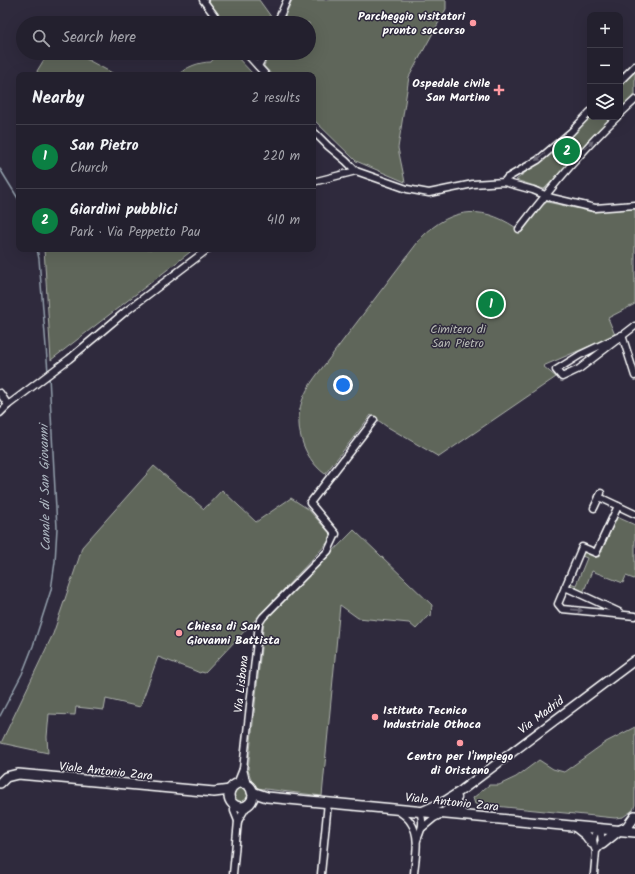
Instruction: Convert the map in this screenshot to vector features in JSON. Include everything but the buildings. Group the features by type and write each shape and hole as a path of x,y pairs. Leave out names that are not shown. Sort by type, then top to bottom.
{"main road":[{"name":"Viale Antonio Zara","path":"0,783 3,779 10,775 23,774 233,794"},
{"path":"241,783 250,796 241,807 233,794 241,783"},
{"name":"Viale Antonio Zara","path":"250,796 328,802 635,832"},
{"path":"455,800 456,808 463,815"},
{"path":"576,827 597,846 618,830 627,827 635,816"}],"street":[{"path":"203,0 215,16"},
{"path":"280,16 287,0"},
{"path":"252,60 263,72"},
{"path":"258,66 261,60"},
{"path":"623,78 635,66"},
{"path":"623,111 635,100"},
{"path":"504,182 507,178 538,160 587,115"},
{"path":"519,229 545,195 584,150 614,120"},
{"path":"316,134 356,171 407,189 429,193 473,184 504,182 545,195 595,208 635,205"},
{"path":"316,181 356,171"},
{"path":"0,413 8,404 204,252"},
{"path":"622,335 580,355 556,370 562,377 578,369 635,326"},
{"path":"622,335 635,376"},
{"path":"0,393 8,404"},
{"name":"Via Lisbona","path":"233,794 243,769 259,623 263,617 328,551 336,534 310,503 374,420"},
{"path":"594,508 600,495 635,514"},
{"path":"618,506 596,553 582,547 558,604 562,608 633,616 635,609"},
{"path":"565,587 624,615"},
{"name":"Via Madrid","path":"421,811 445,801 462,790 635,660"},
{"name":"Via Lisbona","path":"243,769 250,796"},
{"name":"Via Madrid","path":"442,814 447,810 462,790"},
{"path":"233,794 234,811 238,821"},
{"path":"233,874 238,821 250,796"},
{"path":"321,874 328,802"},
{"path":"396,809 411,822 417,841"},
{"path":"414,874 417,841 422,828 423,820 421,811"},
{"path":"422,828 434,818 442,814"},
{"path":"594,874 597,846 601,834 598,829 594,835 597,846"}],"green space":[{"path":"208,0 259,0 271,16 219,16"},
{"path":"292,0 446,0 446,9 409,77 398,148 405,182 356,161 316,122 316,72 269,72 264,66 266,60 316,60 316,16 285,16"},
{"path":"44,60 88,60 110,72 37,72"},
{"path":"213,60 240,60 251,72 182,72 193,66 211,62"},
{"path":"635,71 635,97 623,108 623,84"},
{"path":"587,120 611,120 544,189 516,180 573,134"},
{"name":"Cimitero di San Pietro","path":"547,202 593,212 635,207 635,304 608,318 615,335 543,366 556,377 439,457 386,426 371,415 325,474 310,458 301,439 299,417 304,396 317,375 421,238 445,219 458,214 470,212 483,213 496,217 509,223 522,232 542,206"},
{"path":"44,252 190,252 51,360"},
{"path":"154,466 204,509 222,490 256,522 291,498 308,509 333,537 205,673 200,673 158,657 140,707 106,699 104,710 76,707 75,715 49,714 47,737 48,753 1,743 53,634 82,547"},
{"path":"617,517 635,525 634,579 626,576 623,583 592,571 583,593 568,588 570,583 576,585 587,558 582,556 584,551 599,557"},
{"path":"354,530 432,605 431,617 429,615 416,629 409,623 358,618 340,605 322,796 257,788 252,782 248,770 264,621"},
{"path":"635,727 635,805 633,810 623,817 615,818 475,804 473,798 489,785 499,785 516,777 539,760 553,769 564,772 606,742"},
{"path":"238,787 244,787 249,792 247,801 244,803 238,803 233,798 233,792"}],"waterway":[{"name":"Canale di San Giovanni","path":"0,169 16,195"},
{"name":"Canale di San Giovanni","path":"38,252 48,372"},
{"name":"Canale di San Giovanni","path":"0,716 22,674 33,646 51,590 55,562 57,528 49,376"}],"place":[{"name":"Parcheggio visitatori pronto soccorso","path":"473,23"},
{"name":"Ospedale civile San Martino","path":"499,90"},
{"name":"Giardini pubblici","path":"567,151"},
{"name":"San Pietro","path":"491,304"},
{"name":"Chiesa di San Giovanni Battista","path":"179,633"},
{"name":"Istituto Tecnico Industriale Othoca","path":"375,717"},
{"name":"Centro per l'impiego di Oristano","path":"460,743"}]}
